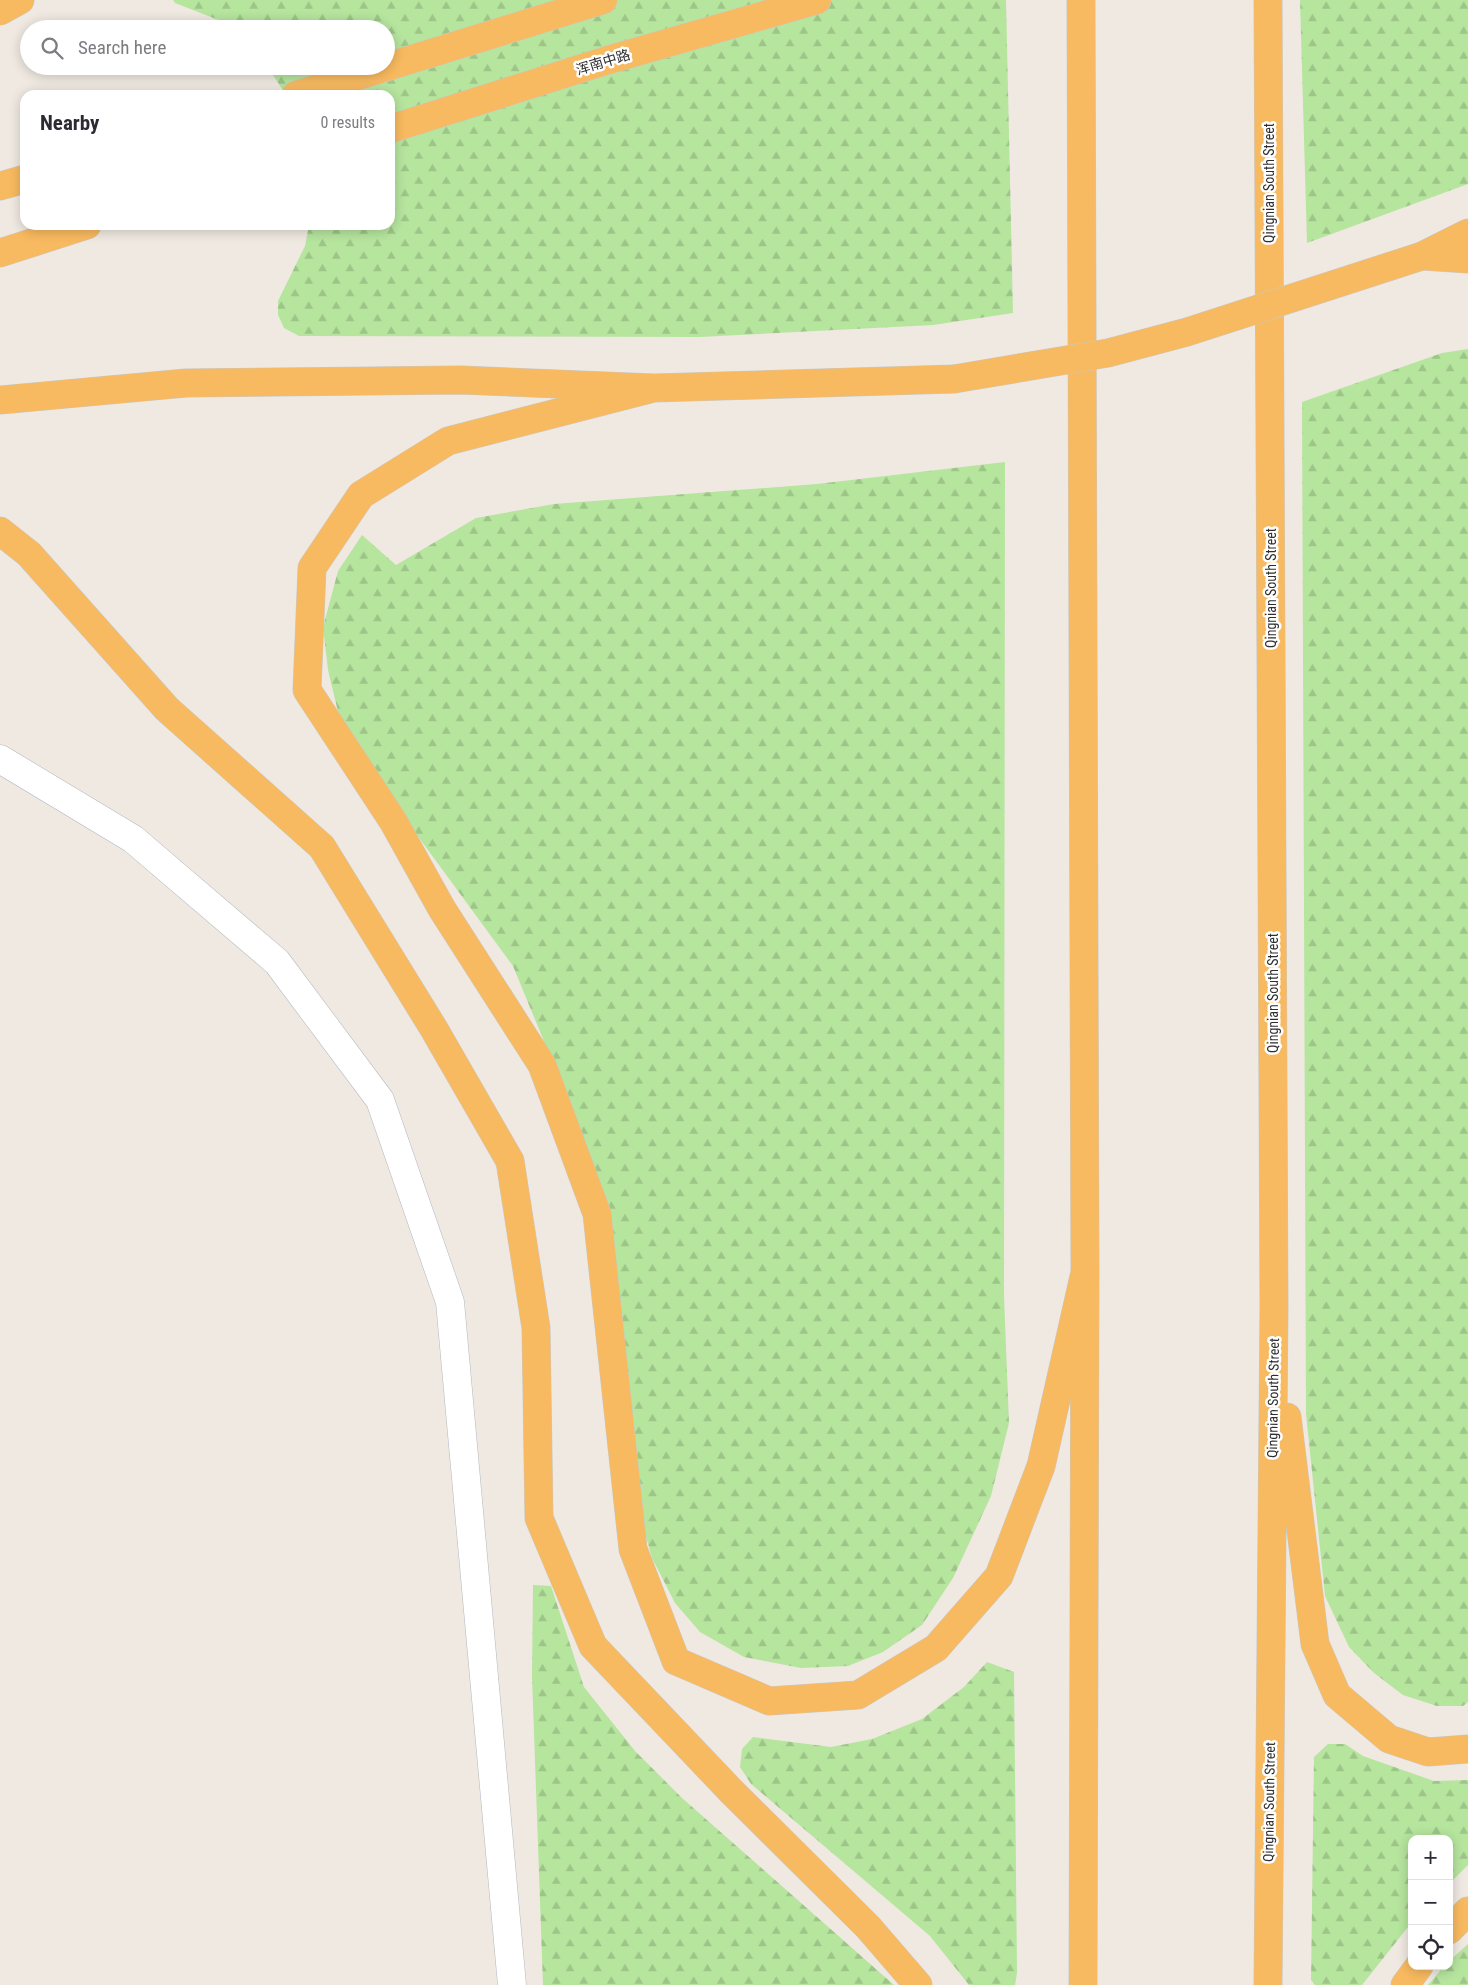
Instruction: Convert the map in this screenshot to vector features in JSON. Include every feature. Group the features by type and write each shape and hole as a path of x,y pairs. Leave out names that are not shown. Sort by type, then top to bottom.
{"highway":[{"path":"0,11 20,0"},
{"path":"395,64 603,0"},
{"name":"浑南中路","path":"395,127 608,60 817,0"},
{"path":"1082,0 1085,1272 1083,1985"},
{"name":"Qingnian South Street","path":"1268,0 1274,1307 1268,1985"},
{"path":"312,90 361,75"},
{"path":"0,186 20,180"},
{"path":"0,253 71,230"},
{"path":"0,400 186,383 461,380 654,388 954,379 1108,353 1187,332 1422,256 1468,233"},
{"path":"1422,256 1468,259"},
{"path":"654,388 448,441 361,495 312,568 307,690 393,821 442,909 542,1066 597,1214 633,1550 676,1661 769,1701 858,1695 936,1648 999,1576 1041,1466 1085,1272"},
{"path":"0,531 29,554 168,709 322,847 434,1029 510,1161 536,1328 539,1518 593,1646 732,1792 868,1927 918,1985"},
{"path":"1274,1307 1315,1644 1337,1695 1389,1739 1428,1752 1468,1748"},
{"path":"1453,1926 1468,1911"},
{"path":"1405,1985 1416,1970"}],"street":[{"path":"0,759 133,839 277,962 380,1100 450,1302 512,1985"}],"green space":[{"path":"173,0 1006,0 1013,313 933,325 700,337 299,336 284,328 278,315 278,301 305,246 308,230 395,230 395,90 283,90 273,75 395,75 395,20 219,20 175,3"},
{"path":"1300,0 1468,0 1468,184 1307,243"},
{"path":"1468,349 1468,1702 1463,1706 1437,1706 1403,1695 1374,1673 1349,1647 1325,1596 1306,1414 1302,402 1442,353"},
{"path":"1005,462 1004,1296 1009,1423 991,1496 953,1578 922,1625 883,1652 848,1666 801,1668 744,1657 700,1632 675,1603 652,1558 635,1498 613,1245 583,1136 513,966 373,775 339,716 328,670 323,627 338,571 362,535 396,565 476,518 554,504 817,484"},
{"path":"533,1585 551,1586 584,1687 635,1751 682,1798 894,1985 543,1985 532,1677"},
{"path":"987,1662 1014,1672 1017,1973 1015,1985 969,1985 930,1936 751,1784 740,1767 742,1749 753,1737 831,1747 872,1739 922,1719 964,1687"},
{"path":"1328,1744 1345,1744 1363,1756 1434,1781 1468,1780 1468,1865 1453,1880 1453,1835 1408,1835 1408,1927 1362,1985 1315,1985 1311,1980 1314,1757"},
{"path":"1468,1944 1468,1985 1428,1985 1441,1970 1453,1970 1453,1957"}]}
